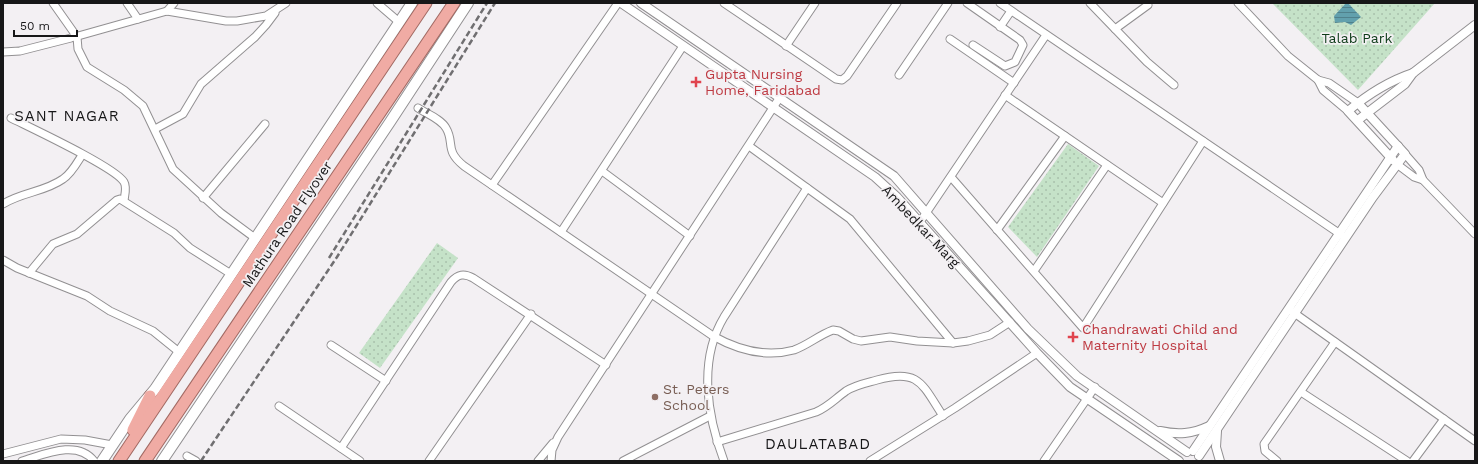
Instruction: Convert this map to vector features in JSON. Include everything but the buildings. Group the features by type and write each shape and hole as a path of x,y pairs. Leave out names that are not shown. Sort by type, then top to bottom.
{"highway":[{"name":"Mathura Road Flyover","path":"119,461 426,3"},
{"name":"Mathura Road Flyover","path":"145,461 454,3"},
{"path":"119,461 150,396"}],"main road":[{"path":"102,461 130,419 150,396 412,3"},
{"path":"162,461 390,122 468,3"}],"street":[{"path":"53,3 77,37 78,48 87,67 124,90 143,106 173,169 221,214 255,238"},
{"path":"127,3 138,19"},
{"path":"167,11 174,3"},
{"path":"3,52 20,51 77,37 167,11 226,21 237,21 266,16 276,11 286,3"},
{"path":"377,3 399,22"},
{"path":"492,185 620,3"},
{"name":"Ambedkar Marg","path":"620,3 875,177 897,197 1037,353 1070,387 1179,461"},
{"name":"Ambedkar Marg","path":"641,3 894,176 1028,329 1077,376 1196,457"},
{"path":"724,3 836,79 842,80 847,76 897,3"},
{"path":"786,46 814,3"},
{"path":"899,75 948,3"},
{"path":"967,3 1020,40 1023,45 1015,62 1005,66 972,45"},
{"path":"1000,3 1346,238"},
{"path":"1090,3 1147,62 1174,85"},
{"path":"1238,3 1288,56 1318,80 1328,84 1358,103 1419,170 1423,180 1475,234"},
{"path":"1115,29 1148,5"},
{"path":"155,129 183,114 201,84 259,33 276,11"},
{"path":"1000,27 1011,11"},
{"path":"1358,120 1405,84 1413,74 1475,25"},
{"path":"920,222 1046,35"},
{"path":"950,39 1014,83"},
{"path":"561,232 683,46"},
{"path":"1348,111 1358,103 1399,78 1413,74"},
{"path":"1318,80 1323,90 1358,120 1398,165 1414,177 1423,180"},
{"path":"1006,95 1163,203"},
{"path":"538,461 558,437 606,365 780,97"},
{"path":"418,108 442,123 447,128 452,153 455,159 713,336 737,348 761,353 794,350 833,330 861,341 890,338 917,341 953,342 984,337 1010,322"},
{"path":"11,118 108,169 120,177 124,182 125,187 124,200"},
{"path":"203,198 265,124"},
{"path":"997,230 1065,136"},
{"path":"951,176 1083,328 1203,141"},
{"path":"749,146 850,219 953,342"},
{"path":"1196,457 1217,431 1339,233 1398,146"},
{"path":"1196,457 1209,426 1346,238 1405,154"},
{"path":"3,204 13,198 44,189 64,179 82,155"},
{"path":"1034,271 1107,164"},
{"path":"602,171 690,236"},
{"path":"724,461 710,416 708,357 713,336 807,188"},
{"path":"29,273 53,244 76,234 117,200 124,200 143,215 174,233 190,248 231,274"},
{"path":"3,260 29,273 87,296 110,311 153,332 179,352"},
{"path":"341,448 456,276 467,275 474,278 531,314 606,365"},
{"path":"1292,311 1475,441"},
{"path":"429,461 531,314"},
{"path":"1277,461 1265,451 1264,444 1335,342"},
{"path":"331,345 386,381"},
{"path":"870,461 943,416 1037,353"},
{"path":"718,442 825,409 844,393 858,385 901,375 919,382 943,416"},
{"path":"1044,461 1095,387"},
{"path":"1301,392 1407,461"},
{"path":"279,406 360,461"},
{"path":"623,461 710,416"},
{"path":"1413,461 1444,419"},
{"path":"1155,430 1188,434 1209,426"},
{"path":"1217,431 1216,447 1220,461"},
{"path":"551,461 552,450 558,437"},
{"path":"3,454 61,439 85,440 112,445"},
{"path":"22,461 67,450 76,450 88,455 94,461"},
{"path":"1165,451 1167,461"},
{"path":"1182,461 1183,455 1196,457"},
{"path":"187,456 196,461"}],"green space":[{"name":"Talab Park","path":"1272,3 1435,3 1358,90"},
{"path":"1068,144 1099,166 1037,257 1008,227"},
{"path":"437,243 458,258 380,368 359,353"}],"water":[{"path":"1346,3 1348,3 1361,17 1351,25 1345,22 1335,23 1334,16"}],"railway":[{"path":"329,258 487,3"},
{"path":"201,461 337,257 495,3"}],"place":[{"name":"Gupta Nursing Home, Faridabad","path":"696,82"},
{"name":"Chandrawati Child and Maternity Hospital","path":"1073,337"},
{"name":"St. Peters School","path":"655,397"}],"district":[{"name":"SANT NAGAR","path":"67,116"},
{"name":"DAULATABAD","path":"818,444"}]}
